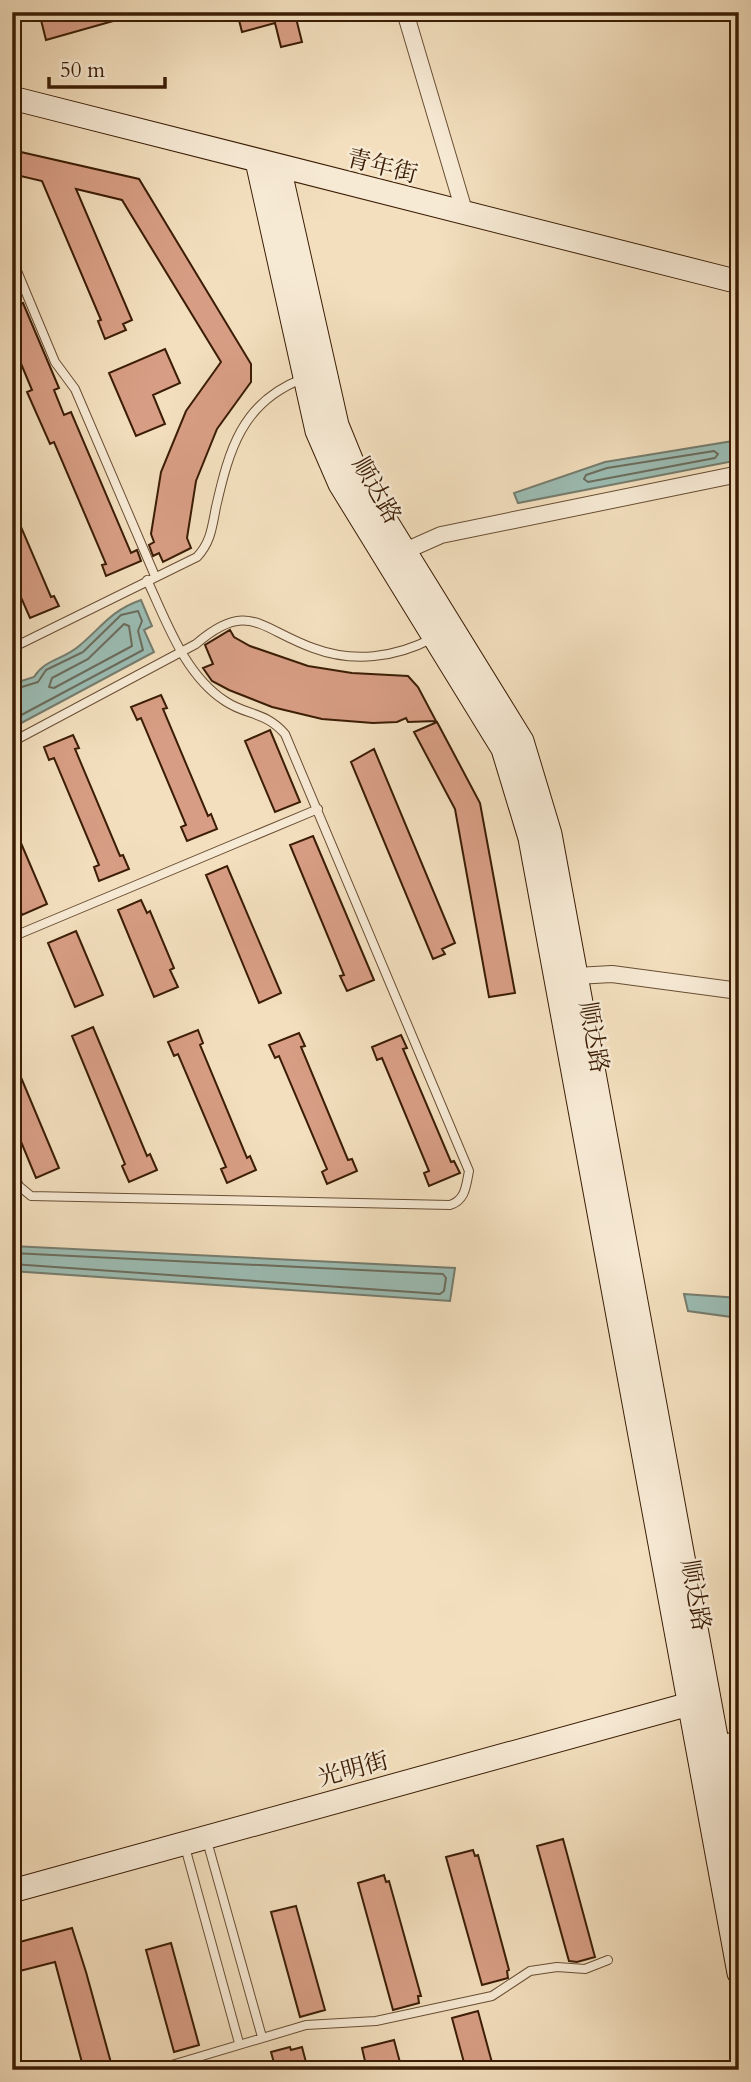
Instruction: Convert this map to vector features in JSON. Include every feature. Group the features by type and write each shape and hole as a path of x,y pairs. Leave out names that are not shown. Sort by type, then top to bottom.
{"main road":[{"name":"青年街","path":"12,99 739,282"},
{"name":"顺达路","path":"268,164 305,378 317,431 340,484 503,749 530,838 699,1701 728,1746 739,1862"},
{"name":"顺达路","path":"268,164 337,425 357,474 522,741 550,834 699,1701 739,1973"},
{"name":"光明街","path":"12,1891 699,1701"}],"street":[{"path":"405,12 465,214"},
{"path":"405,551 441,535 739,474"},
{"path":"576,976 612,974 739,991"}],"lane":[{"path":"12,259 55,362 75,389 181,651 211,691 228,703 274,722 285,734 469,1171 465,1193 458,1203 450,1205 32,1196 19,1186 12,1170"},
{"path":"12,648 197,556 206,547 227,458 244,426 274,392 305,378"},
{"path":"12,742 181,651 220,625 246,620 262,624 312,648 366,658 414,648 435,637"},
{"path":"12,937 318,810"},
{"path":"206,1837 262,2037"},
{"path":"184,1843 239,2043"},
{"path":"155,2070 239,2043 323,2022 361,2023 492,1996 530,1971 557,1967 584,1969 608,1960"}],"water":[{"path":"739,440 739,460 518,503 514,493 605,462"},
{"path":"141,600 152,626 144,630 154,652 12,728 12,684 34,677 43,667 79,646 114,614"},
{"path":"12,1246 455,1268 450,1301 12,1271"},
{"path":"684,1294 739,1298 739,1318 688,1311"}],"building":[{"path":"39,12 131,12 131,16 46,40"},
{"path":"237,12 301,12 301,16 296,18 302,42 281,47 275,23 242,32"},
{"path":"12,150 139,179 251,364 251,382 217,429 196,481 187,538 191,548 163,562 159,553 153,556 149,545 154,542 151,534 161,472 186,411 221,362 122,200 76,189 132,320 123,324 126,330 105,339 98,321 101,320 42,181 12,174"},
{"path":"23,303 59,388 54,390 64,415 71,412 131,553 137,550 141,561 106,576 102,565 106,564 54,442 50,444 27,392 32,390 12,342 12,307"},
{"path":"165,349 180,383 153,395 165,424 136,436 109,373"},
{"path":"12,506 51,597 54,596 59,606 30,618 12,577"},
{"path":"230,630 234,637 250,646 308,666 352,673 408,676 418,687 436,721 408,722 406,718 397,722 373,723 322,719 272,707 229,690 212,681 203,668 213,664 205,645"},
{"path":"161,695 167,708 163,709 208,816 211,814 217,829 187,841 181,827 186,825 141,718 137,720 131,707"},
{"path":"437,722 480,803 515,993 489,997 455,809 414,732"},
{"path":"270,730 300,802 275,812 245,741"},
{"path":"73,735 79,748 75,749 120,856 123,855 129,869 99,881 94,867 99,865 54,758 49,760 44,747"},
{"path":"374,749 455,943 442,949 445,954 433,959 351,762"},
{"path":"12,822 47,904 22,915 12,891"},
{"path":"313,836 374,980 347,991 340,976 344,975 290,845"},
{"path":"227,866 281,993 259,1003 206,875"},
{"path":"141,900 147,913 150,911 174,968 170,970 178,987 154,997 118,910"},
{"path":"76,931 103,995 75,1007 48,943"},
{"path":"93,1027 147,1156 150,1154 157,1170 129,1182 122,1166 125,1164 72,1036"},
{"path":"198,1030 203,1043 200,1045 247,1158 250,1156 256,1170 227,1183 221,1169 226,1167 178,1054 174,1056 168,1042"},
{"path":"299,1033 305,1046 301,1047 348,1160 352,1159 357,1171 327,1184 322,1172 327,1169 279,1056 275,1058 269,1045"},
{"path":"401,1035 407,1048 403,1049 451,1162 454,1161 460,1173 429,1186 424,1173 429,1171 382,1058 377,1060 372,1047"},
{"path":"12,1056 59,1168 36,1178 12,1120"},
{"path":"563,1839 595,1957 577,1962 569,1961 537,1846"},
{"path":"473,1850 475,1856 478,1855 509,1970 508,1978 482,1985 446,1857"},
{"path":"384,1875 386,1882 389,1881 421,1996 418,1996 419,2003 393,2010 358,1883"},
{"path":"296,1906 325,2010 300,2017 271,1912"},
{"path":"72,1928 113,2070 84,2070 55,1962 12,1973 12,1944"},
{"path":"171,1943 199,2045 174,2052 146,1950"},
{"path":"478,2011 494,2070 466,2070 452,2018"},
{"path":"394,2040 402,2070 367,2070 362,2048"},
{"path":"290,2047 291,2050 302,2047 308,2070 276,2070 271,2052"}]}
